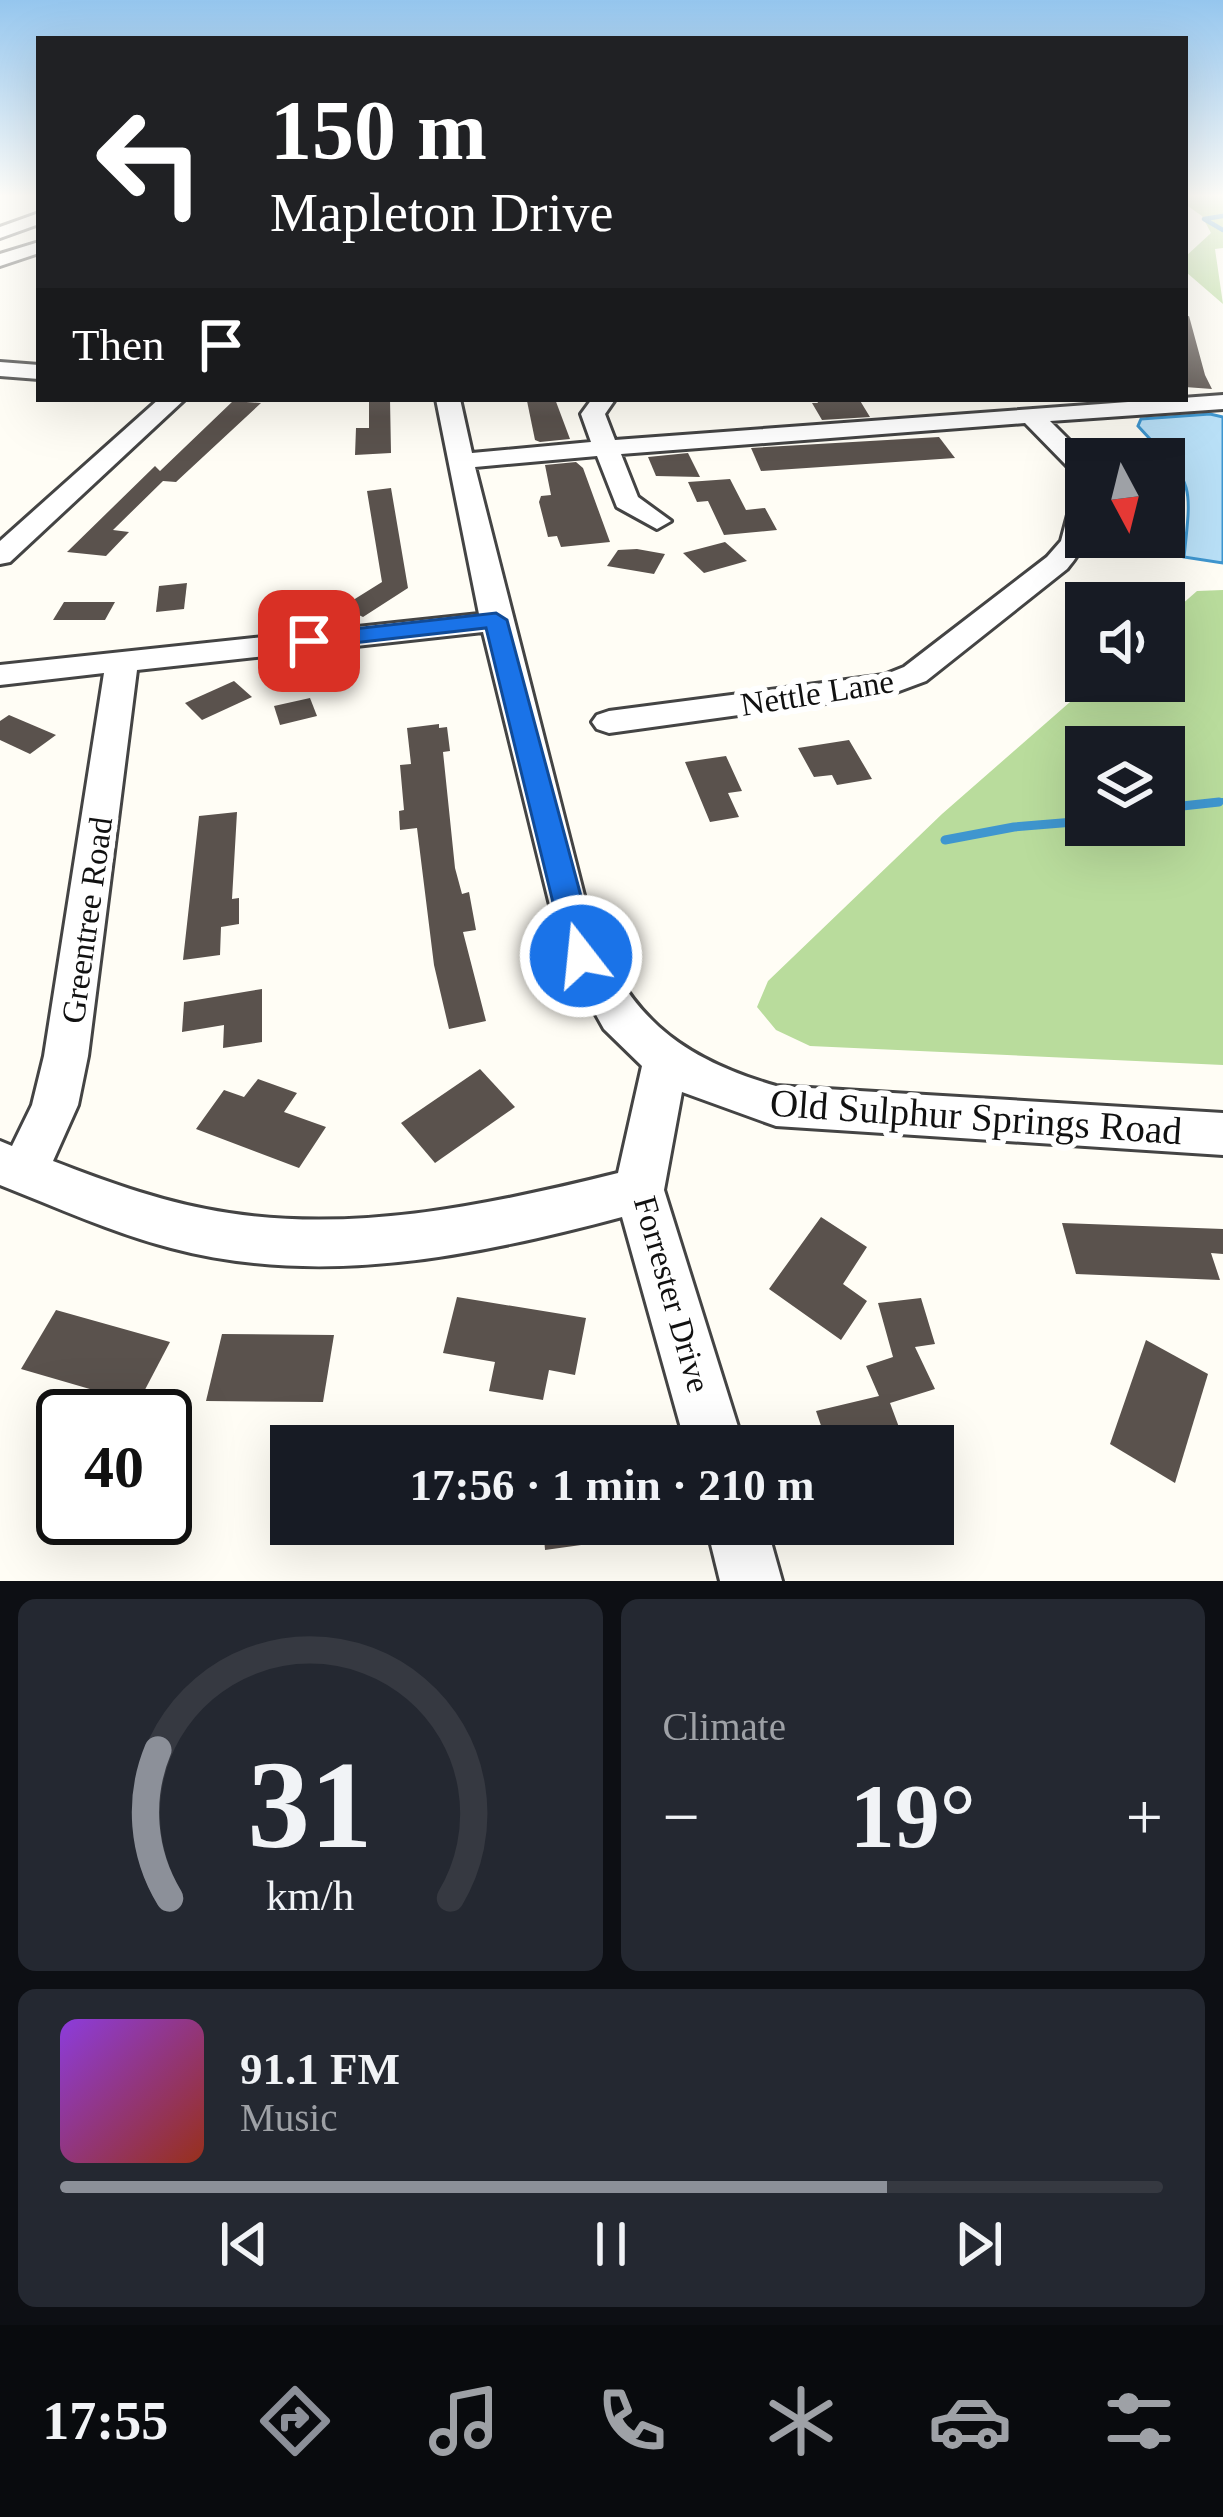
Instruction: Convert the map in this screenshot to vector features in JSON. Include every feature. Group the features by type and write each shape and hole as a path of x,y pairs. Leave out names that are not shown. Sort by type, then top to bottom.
{"street":[{"path":"0,369 36,372"},
{"path":"6,544 170,402"},
{"path":"449,402 496,620 581,956 618,1020 666,1061"},
{"path":"601,402 593,414 626,501 657,521"},
{"path":"889,402 905,424"},
{"path":"463,461 1140,403 1223,402"},
{"path":"1031,415 1065,450"},
{"name":"Nettle Lane","path":"609,722 891,684 915,674 1065,554"},
{"path":"0,675 496,620"},
{"name":"Greentree Road","path":"12,1168 55,1106 66,1056 122,662"},
{"name":"Old Sulphur Springs Road","path":"666,1061 738,1096 814,1112 1223,1134"},
{"name":"Forrester Drive","path":"666,1061 639,1190 709,1425"},
{"path":"12,1168 173,1226 230,1238 297,1243 378,1240 484,1227 639,1190"},
{"path":"742,1545 751,1581"}],"green space":[{"path":"1188,270 1218,270 1223,304 1188,274"},
{"path":"1223,590 1223,1065 810,1046 776,1030 757,1007 768,981 942,814 1070,702 1185,702 1185,602 1197,591"}],"water":[{"path":"1223,417 1223,563 1185,557 1185,438 1149,438 1138,426 1141,419"}],"building":[{"path":"1188,316 1205,375 1212,389 1188,387"},
{"path":"232,402 261,403 176,482 163,481 113,530 129,532 106,556 67,552 155,466 160,471"},
{"path":"369,402 390,402 391,453 355,455 356,428 369,428"},
{"path":"527,402 556,402 570,439 535,440"},
{"path":"861,402 870,417 822,420 812,403"},
{"path":"939,437 955,458 761,471 751,448"},
{"path":"688,453 700,477 656,476 648,457"},
{"path":"576,462 583,468 610,542 561,547 557,536 548,537 539,502 541,496 551,495 545,465"},
{"path":"730,479 746,510 765,508 777,530 724,535 708,501 697,502 688,482"},
{"path":"391,488 408,588 363,617 342,607 382,582 367,491"},
{"path":"725,542 747,561 704,573 683,553"},
{"path":"618,550 665,554 654,574 607,566"},
{"path":"187,583 184,609 156,612 159,586"},
{"path":"64,602 115,602 105,620 53,620"},
{"path":"234,681 252,697 202,720 185,703"},
{"path":"310,698 317,716 280,725 274,706"},
{"path":"9,715 56,735 30,754 0,740 0,721"},
{"path":"439,724 439,728 447,727 450,751 443,752 455,868 462,894 469,892 476,930 463,932 486,1021 449,1029 434,965 417,828 400,830 399,811 404,810 400,765 411,764 407,728"},
{"path":"849,740 872,779 837,785 832,775 814,777 798,748"},
{"path":"726,756 742,791 728,793 739,817 710,822 685,762"},
{"path":"237,812 232,899 239,898 239,924 221,927 220,955 183,960 199,816"},
{"path":"262,989 262,1042 223,1048 224,1025 182,1032 184,1002"},
{"path":"480,1069 515,1107 435,1163 401,1123"},
{"path":"258,1079 297,1093 284,1112 326,1127 299,1168 196,1129 224,1090 244,1097"},
{"path":"821,1217 867,1247 843,1284 867,1301 841,1340 769,1289"},
{"path":"1062,1223 1223,1229 1223,1254 1211,1253 1220,1280 1076,1274"},
{"path":"457,1297 586,1318 575,1375 549,1370 543,1400 489,1391 495,1362 443,1353"},
{"path":"921,1298 935,1344 915,1347 935,1389 890,1403 898,1425 821,1425 816,1411 879,1396 866,1366 893,1357 878,1303"},
{"path":"56,1310 170,1342 145,1389 90,1389 21,1369"},
{"path":"222,1334 334,1335 323,1402 206,1401"},
{"path":"1146,1340 1208,1374 1175,1483 1110,1444"},
{"path":"545,1545 581,1545 545,1550"}],"waterway":[{"path":"1200,804 1223,801"},
{"path":"1200,804 1219,802"},
{"path":"1185,806 1200,804"},
{"path":"1193,805 1200,804"},
{"path":"945,840 1065,823"}],"route":[{"path":"309,641 496,620 581,956"}]}
